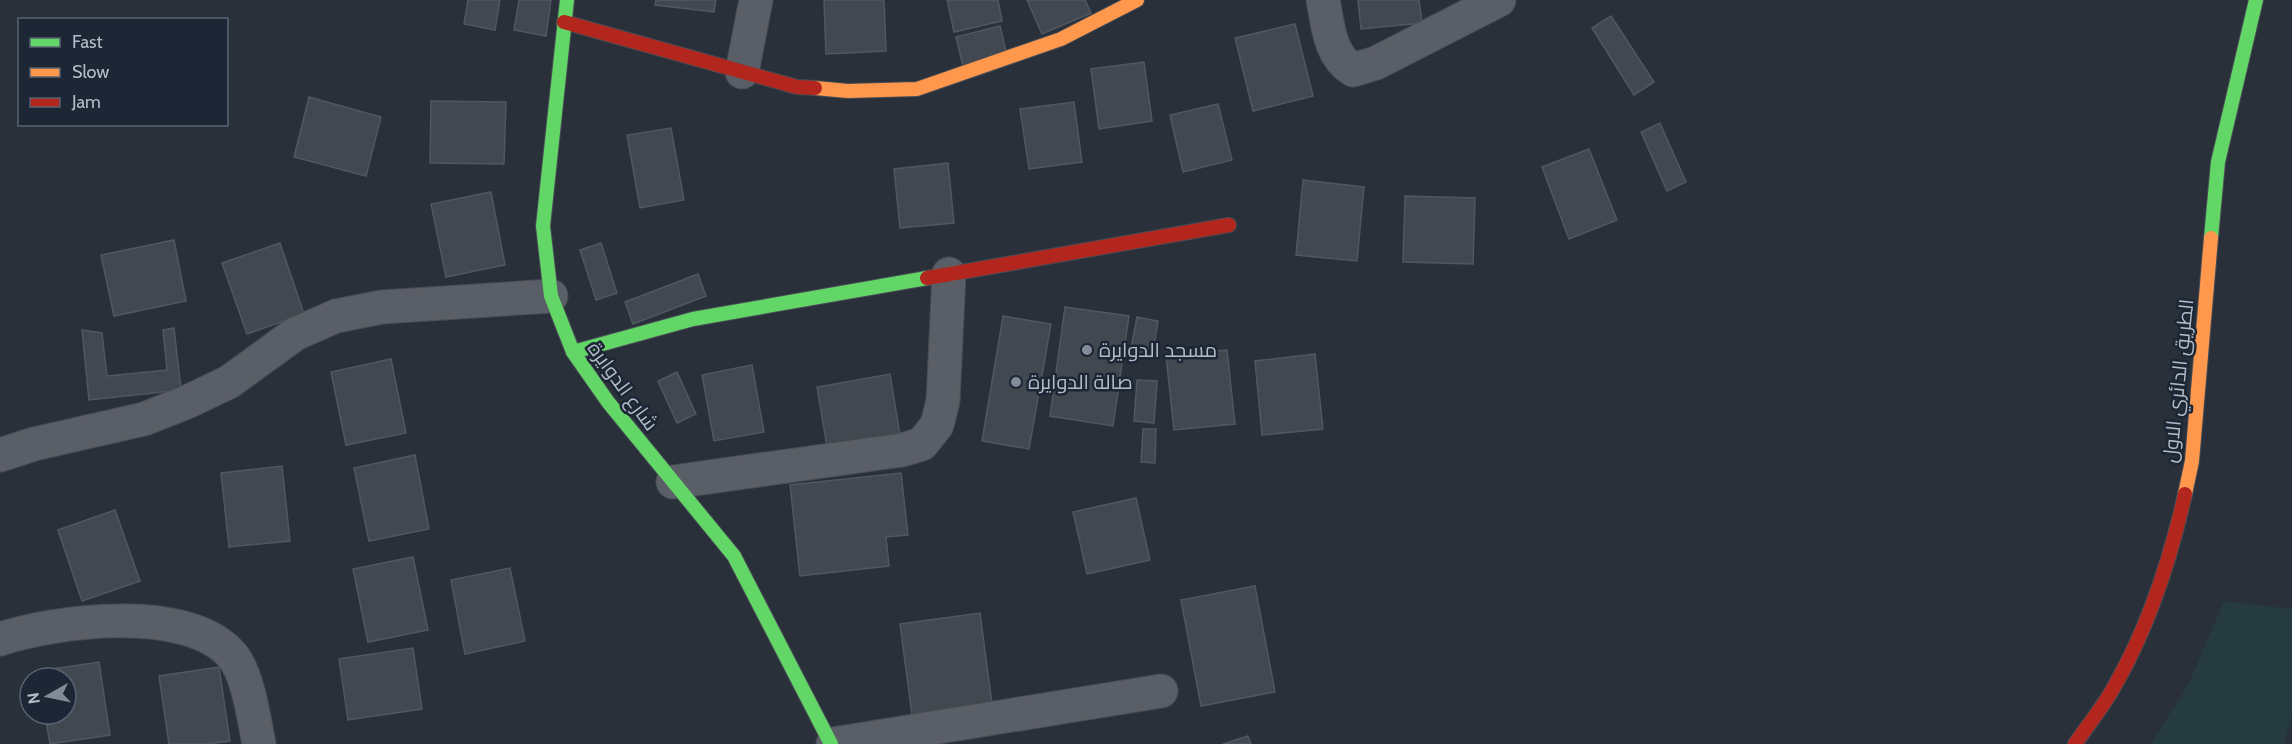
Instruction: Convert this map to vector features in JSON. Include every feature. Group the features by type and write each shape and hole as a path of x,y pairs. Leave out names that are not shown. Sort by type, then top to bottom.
{"street":[{"name":"شارع الدوايرة","path":"567,0 543,226 551,296 573,352 608,402 734,556 832,744"},
{"path":"742,72 756,0"},
{"path":"564,22 797,87 848,91 917,89 1061,39 1137,0"},
{"path":"1323,0 1334,48 1342,63 1353,70 1377,63 1499,0"},
{"name":"الطريق الدائري الاول","path":"2075,744 2114,688 2143,627 2172,550 2192,461 2218,162 2256,0"},
{"path":"573,352 693,320 1229,225"},
{"path":"673,482 902,450 922,444 937,425 943,401 949,274"},
{"path":"0,455 34,444 144,419 187,402 229,382 296,334 336,316 382,307 551,296"},
{"path":"0,639 54,626 99,621 176,626 210,637 232,654 244,680 248,689 259,744"},
{"path":"832,744 1161,691"}],"green space":[{"path":"2224,601 2292,609 2292,714 2284,744 2151,744 2189,683"}],"building":[{"path":"468,0 500,0 495,30 464,24"},
{"path":"519,0 551,0 546,36 514,30"},
{"path":"656,0 716,0 714,12 655,5"},
{"path":"824,0 884,0 886,51 826,54"},
{"path":"947,0 998,0 1002,21 954,32"},
{"path":"1027,0 1085,0 1091,13 1042,34"},
{"path":"1358,0 1419,0 1422,23 1361,29"},
{"path":"1611,16 1654,82 1634,95 1592,28"},
{"path":"1295,24 1313,96 1253,111 1235,38"},
{"path":"1000,26 1007,55 963,66 956,37"},
{"path":"1144,62 1152,121 1099,129 1091,69"},
{"path":"309,97 381,117 366,176 294,157"},
{"path":"431,101 506,102 504,164 430,163"},
{"path":"1074,102 1082,162 1029,169 1020,109"},
{"path":"1218,104 1232,160 1183,172 1170,115"},
{"path":"1660,123 1686,182 1667,191 1641,132"},
{"path":"671,128 684,200 640,208 627,135"},
{"path":"1589,149 1617,220 1569,239 1542,167"},
{"path":"948,163 954,223 900,228 894,169"},
{"path":"1303,180 1364,187 1357,261 1296,255"},
{"path":"491,192 505,265 446,277 431,204"},
{"path":"1405,196 1475,198 1473,264 1403,262"},
{"path":"174,240 186,301 114,316 101,255"},
{"path":"280,243 304,314 247,334 222,263"},
{"path":"601,243 617,293 596,300 580,250"},
{"path":"698,274 706,296 633,324 625,302"},
{"path":"1065,307 1129,316 1113,426 1050,416"},
{"name":"صالة الدوايرة","path":"1003,316 1051,324 1029,449 982,441"},
{"path":"1137,317 1158,321 1152,358 1130,354"},
{"path":"174,328 181,390 89,400 82,330 102,333 107,376 167,370 163,330"},
{"path":"1227,350 1235,424 1174,430 1166,356"},
{"path":"1315,354 1323,429 1262,435 1255,361"},
{"path":"391,359 406,433 346,445 331,372"},
{"path":"752,365 764,432 714,441 702,375"},
{"path":"677,372 696,414 677,423 658,381"},
{"path":"890,374 900,435 827,447 817,387"},
{"path":"1137,380 1157,381 1154,423 1134,421"},
{"path":"1143,429 1156,429 1155,463 1141,462"},
{"path":"415,455 429,529 369,541 354,468"},
{"path":"282,466 290,541 229,547 221,473"},
{"path":"901,473 908,535 886,537 889,566 800,576 790,485"},
{"path":"1136,498 1150,560 1087,574 1073,512"},
{"path":"115,510 140,581 82,601 58,530"},
{"path":"413,557 428,630 368,642 353,569"},
{"path":"510,568 525,641 465,654 451,580"},
{"path":"1255,586 1275,692 1201,706 1181,600"},
{"path":"980,613 992,704 912,715 900,624"},
{"path":"413,648 422,709 348,720 339,659"},
{"path":"99,662 110,735 50,744 47,726 78,726 78,666 72,666"},
{"path":"219,667 230,741 207,744 169,744 159,676"},
{"path":"1248,736 1251,744 1223,744"}],"traffic: fast":[{"path":"567,0 543,226 551,296 573,352 608,402 734,556 831,744"},
{"path":"2211,238 2218,162 2256,0"},
{"path":"573,352 693,319 927,278"}],"traffic: slow":[{"path":"815,88 848,91 917,89 1061,39 1137,0"},
{"path":"2185,494 2192,461 2211,238"}],"traffic: jam":[{"path":"564,22 797,87 815,88"},
{"path":"927,278 1229,225"},
{"path":"2075,744 2110,694 2137,641 2157,594 2185,494"}],"place":[{"name":"مسجد الدوايرة","path":"1087,350"},
{"name":"صالة الدوايرة","path":"1016,382"}]}
